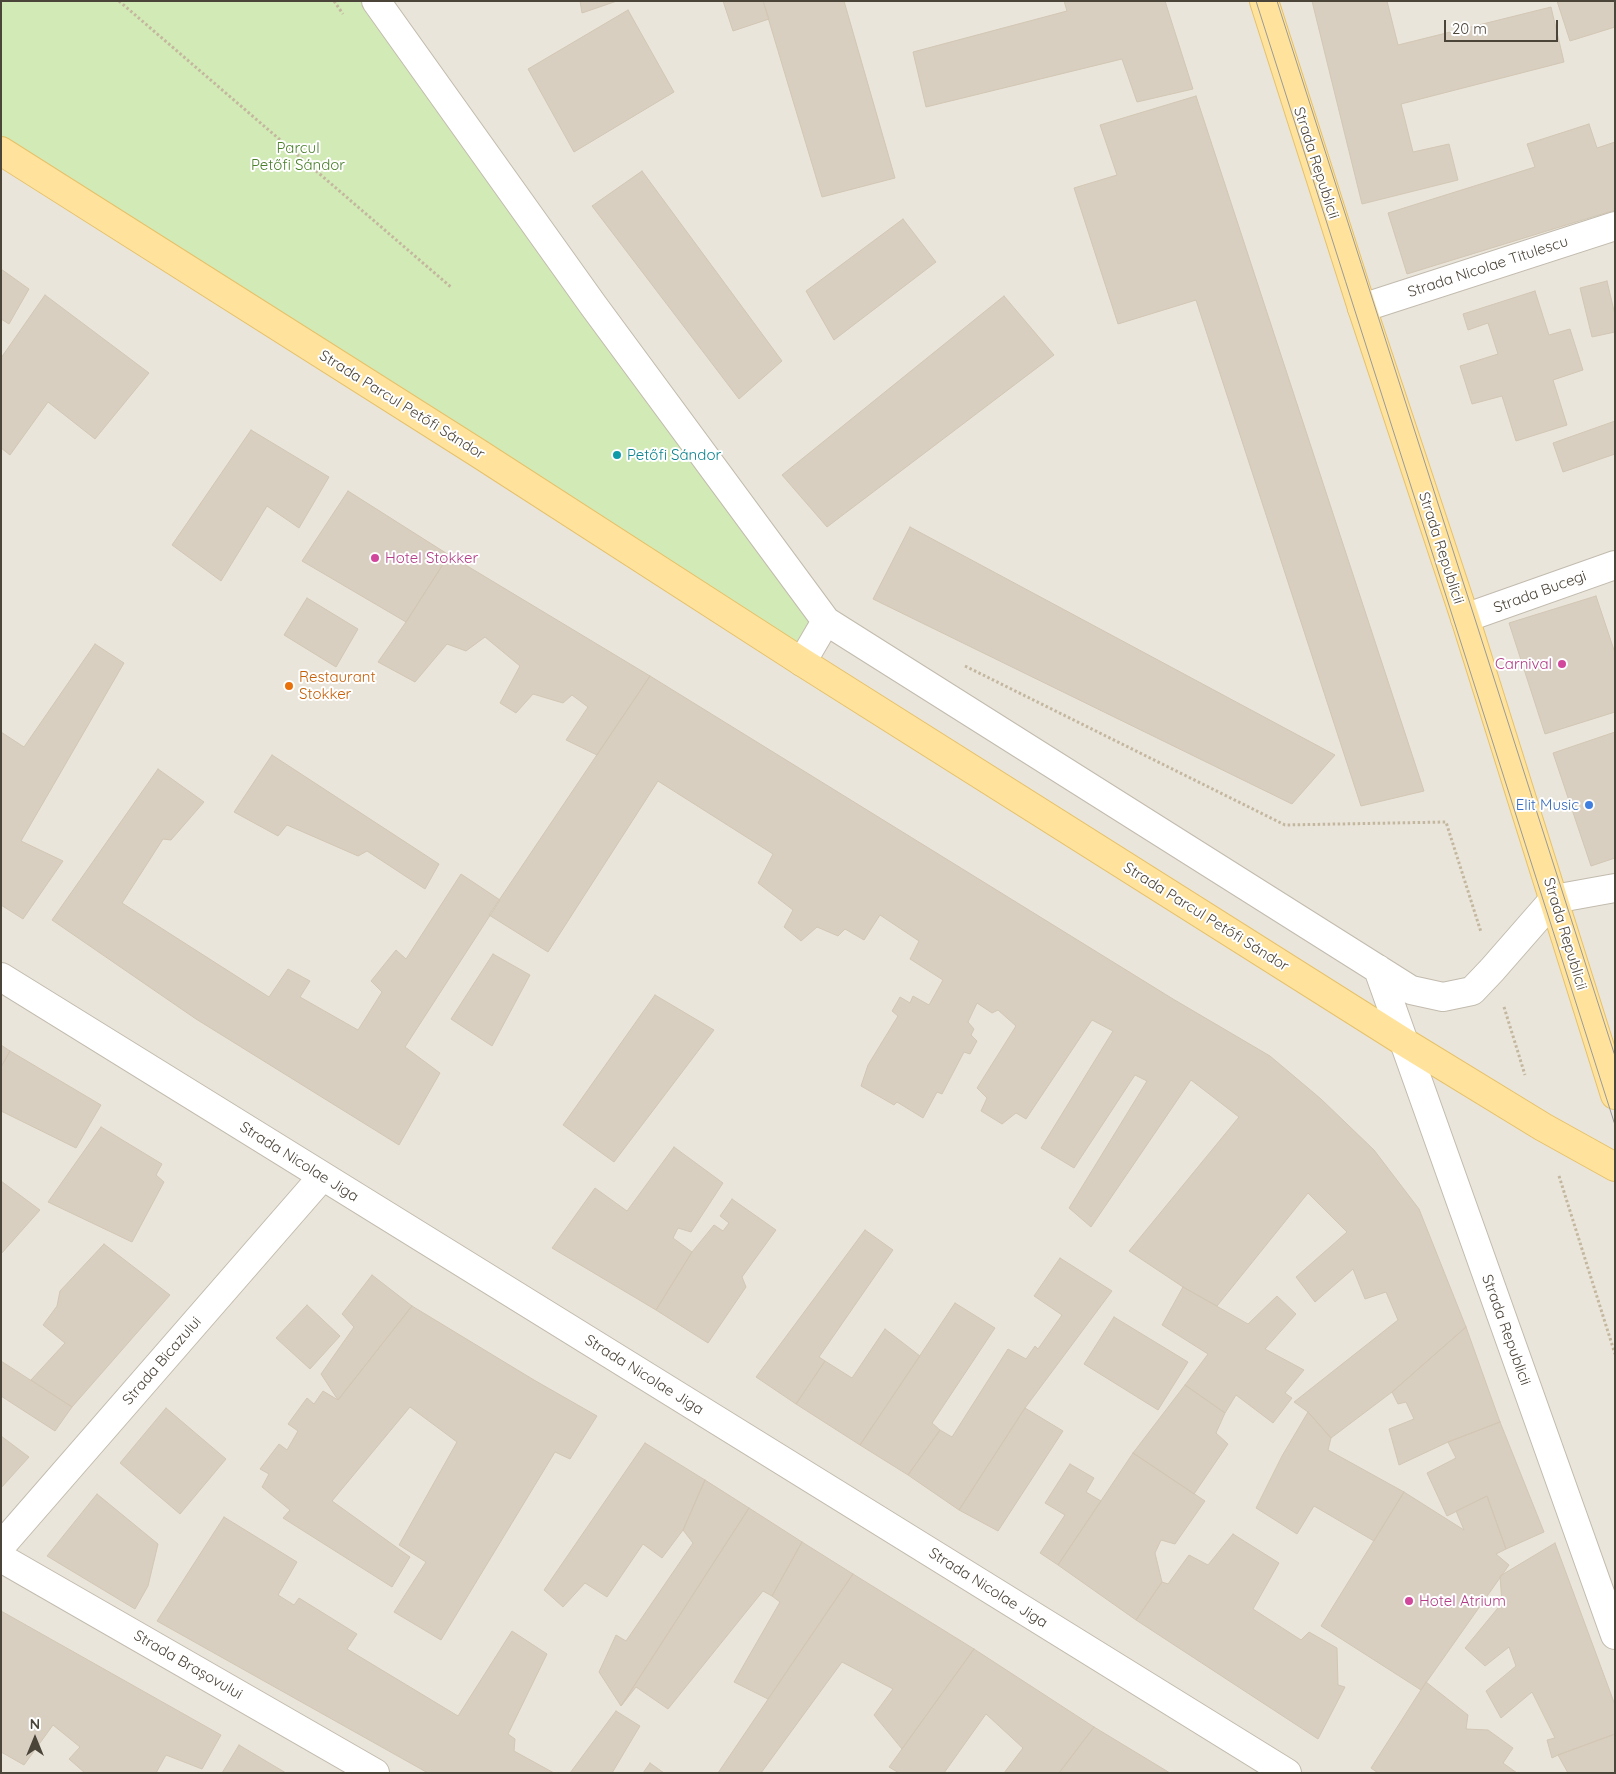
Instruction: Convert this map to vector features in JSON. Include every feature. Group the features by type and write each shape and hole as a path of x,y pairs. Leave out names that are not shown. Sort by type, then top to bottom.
{"main road":[{"name":"Strada Republicii","path":"1264,1 1362,308 1465,618 1615,1096"},
{"name":"Strada Parcul Petőfi Sándor","path":"1,151 802,662 1404,1042 1543,1127 1615,1167"}],"street":[{"path":"376,1 592,305 826,621 1411,990 1443,997 1472,991 1554,899 1615,888"},
{"name":"Strada Nicolae Titulescu","path":"1362,308 1615,226"},
{"name":"Strada Bucegi","path":"1465,618 1615,565"},
{"path":"802,662 826,621"},
{"name":"Strada Republicii","path":"1378,969 1615,1635"},
{"name":"Strada Nicolae Jiga","path":"1,977 1287,1773"},
{"name":"Strada Bicazului","path":"1,1546 322,1177"},
{"name":"Strada Brașovului","path":"1,1558 375,1773"}],"path":[{"path":"119,1 452,288"},
{"path":"334,1 346,17"},
{"path":"957,662 1285,825 1446,822 1492,970"}],"shaded area":[{"path":"1,1 1615,1 1615,1773 1,1773"}],"green space":[{"name":"Parcul Petőfi Sándor","path":"1,1 378,1 826,621 802,662 1,152"}],"building":[{"path":"580,1 617,1 582,13"},
{"path":"723,1 763,1 769,19 733,31"},
{"path":"763,1 844,1 895,178 822,197"},
{"path":"1064,1 1165,1 1193,89 1137,102 1122,59 926,107 913,52 1067,11"},
{"path":"1312,1 1387,1 1398,45 1551,7 1564,62 1401,104 1413,152 1449,144 1458,180 1362,204"},
{"path":"1557,1 1615,1 1615,27 1570,41"},
{"path":"628,10 674,92 574,152 528,69"},
{"path":"1196,96 1424,791 1361,806 1196,300 1118,324 1074,188 1117,175 1100,125"},
{"path":"1589,124 1597,148 1615,142 1615,210 1407,274 1388,213 1535,167 1527,144"},
{"path":"642,171 782,361 739,399 592,206"},
{"path":"903,219 936,262 834,340 806,291"},
{"path":"1,269 29,289 9,324 1,319"},
{"path":"1607,281 1615,315 1615,332 1592,337 1580,288"},
{"path":"1535,291 1549,335 1570,329 1583,370 1553,380 1567,425 1516,441 1502,396 1472,404 1460,366 1498,354 1488,323 1468,330 1463,314"},
{"path":"45,295 149,373 95,439 48,402 10,455 1,448 1,358"},
{"path":"1004,296 1054,355 827,527 782,475"},
{"path":"1615,421 1615,454 1563,472 1553,443"},
{"path":"251,430 329,477 299,528 267,506 221,581 172,545"},
{"name":"Hotel Stokker","path":"348,491 449,555 406,622 302,561"},
{"path":"910,527 1335,755 1292,804 873,599"},
{"path":"449,555 650,676 597,755 566,740 588,707 572,695 563,703 533,694 516,713 500,703 520,666 485,637 466,651 447,644 415,682 378,662"},
{"path":"1596,596 1615,653 1615,712 1545,734 1509,623"},
{"path":"307,598 358,629 336,667 284,635"},
{"path":"95,644 124,663 21,841 63,861 23,919 1,905 1,732 24,747"},
{"path":"650,676 1173,999 1270,1056 1321,1099 1374,1150 1419,1209 1466,1327 1392,1392 1331,1438 1308,1412 1294,1402 1398,1320 1386,1292 1365,1299 1353,1269 1315,1302 1296,1277 1347,1232 1308,1193 1217,1306 1183,1287 1129,1251 1239,1117 1191,1080 1091,1227 1069,1208 1147,1081 1135,1075 1074,1168 1041,1148 1113,1031 1092,1020 1026,1119 1016,1113 1002,1124 981,1111 987,1098 977,1088 1016,1026 998,1010 992,1013 977,1003 968,1022 974,1029 971,1035 977,1041 970,1054 964,1052 942,1094 937,1092 923,1118 897,1102 894,1105 861,1086 868,1065 898,1016 892,1011 900,997 910,1003 913,996 929,1005 943,980 910,959 919,941 880,915 864,940 845,929 838,936 817,927 801,941 784,927 793,910 758,883 773,854 658,781 548,952 489,915"},
{"path":"1615,732 1615,858 1591,866 1553,753"},
{"path":"272,755 439,864 425,889 367,851 358,856 287,825 278,836 234,812"},
{"path":"158,769 204,802 171,840 163,839 122,903 269,997 288,969 310,981 300,997 358,1030 382,992 371,981 396,950 406,959 461,874 500,900 405,1047 440,1073 399,1145 196,1019 52,920"},
{"path":"493,954 530,975 492,1046 451,1019"},
{"path":"655,995 714,1030 614,1162 563,1125"},
{"path":"1,1045 10,1051 1,1067"},
{"path":"10,1051 101,1105 76,1148 1,1111 1,1067"},
{"path":"101,1127 162,1164 156,1175 164,1182 132,1242 48,1202"},
{"path":"674,1147 723,1183 691,1232 678,1228 673,1238 692,1252 656,1310 552,1248 595,1188 627,1211"},
{"path":"1,1181 40,1210 1,1254"},
{"path":"732,1199 776,1230 742,1277 746,1287 708,1343 656,1310 692,1252 714,1225 723,1231 729,1223 720,1216"},
{"path":"865,1230 893,1250 819,1357 825,1361 796,1404 756,1377"},
{"path":"104,1244 170,1295 72,1407 31,1380 65,1343 43,1325 57,1306 60,1291"},
{"path":"1060,1258 1112,1291 1025,1408 959,1510 908,1475 940,1430 952,1437 1008,1349 1026,1359 1035,1346 1038,1349 1062,1315 1034,1296"},
{"path":"372,1275 412,1306 338,1400 321,1374 354,1327 342,1314"},
{"path":"1183,1287 1248,1324 1277,1296 1296,1314 1265,1349 1304,1370 1285,1393 1292,1398 1273,1423 1236,1395 1225,1413 1185,1385 1208,1354 1162,1325"},
{"path":"955,1303 995,1328 932,1423 940,1430 908,1475 860,1445"},
{"path":"307,1305 340,1336 310,1369 276,1338"},
{"path":"412,1306 597,1416 570,1459 555,1452 441,1640 394,1612 426,1562 399,1545 457,1442 410,1407 332,1501 410,1557 392,1587 283,1518 290,1510 262,1487 269,1474 260,1469 279,1444 287,1450 298,1431 288,1424 307,1398 314,1404 323,1391 338,1400"},
{"path":"1114,1317 1188,1362 1158,1410 1084,1364"},
{"path":"1466,1327 1500,1422 1448,1442 1399,1465 1389,1429 1414,1419 1406,1402 1398,1404 1392,1392"},
{"path":"885,1329 920,1356 860,1445 796,1404 825,1361 852,1378"},
{"path":"1,1361 72,1407 55,1431 1,1396"},
{"path":"1185,1385 1225,1413 1216,1433 1228,1444 1194,1494 1133,1453"},
{"path":"166,1408 226,1459 180,1514 120,1463"},
{"path":"1025,1408 1063,1431 998,1531 959,1510"},
{"path":"1308,1412 1331,1438 1328,1450 1404,1492 1374,1541 1314,1506 1297,1534 1256,1508 1282,1456"},
{"path":"1500,1422 1544,1532 1506,1549 1487,1496 1447,1516 1427,1473 1456,1458 1448,1442"},
{"path":"1,1436 29,1457 1,1488"},
{"path":"645,1443 705,1480 683,1530 662,1558 643,1544 607,1597 585,1583 563,1607 544,1590"},
{"path":"1133,1453 1205,1501 1175,1544 1161,1540 1155,1553 1162,1582 1136,1620 1058,1565"},
{"path":"1070,1464 1094,1478 1086,1492 1101,1501 1058,1565 1040,1553 1065,1515 1045,1503"},
{"path":"705,1480 749,1508 621,1706 599,1672 616,1635 626,1641 693,1543 683,1530"},
{"name":"Hotel Atrium","path":"1404,1492 1464,1530 1456,1511 1487,1496 1506,1549 1496,1554 1509,1565 1421,1690 1321,1626"},
{"path":"97,1494 158,1544 148,1586 135,1609 47,1556"},
{"path":"749,1508 802,1542 772,1596 763,1591 668,1709 636,1687 621,1706"},
{"path":"224,1517 297,1562 278,1595 294,1605 299,1598 357,1634 347,1649 458,1716 512,1631 547,1654 508,1734 515,1739 514,1751 554,1773 428,1773 157,1621"},
{"path":"1233,1534 1279,1563 1253,1609 1301,1640 1309,1632 1337,1648 1338,1685 1345,1687 1318,1739 1136,1620 1162,1582 1168,1584 1189,1555 1208,1565"},
{"path":"802,1542 853,1574 768,1699 734,1682 780,1602 772,1596"},
{"path":"1555,1543 1615,1705 1615,1734 1552,1758 1547,1740 1555,1738 1532,1692 1501,1718 1486,1691 1516,1666 1509,1647 1485,1666 1465,1648 1502,1603 1500,1576"},
{"path":"853,1574 974,1649 902,1749 874,1715 893,1689 842,1662 761,1773 718,1773"},
{"path":"1,1611 221,1735 202,1769 166,1755 156,1773 85,1773 69,1759 80,1747 53,1725 24,1765 1,1752"},
{"path":"974,1649 1094,1727 1059,1773 1004,1773 1023,1748 986,1714 944,1773 899,1773 889,1767"},
{"path":"1426,1682 1468,1715 1466,1729 1488,1730 1513,1748 1503,1763 1517,1773 1378,1773 1371,1768"},
{"path":"616,1711 640,1726 612,1773 570,1773"},
{"path":"1094,1727 1170,1773 1059,1773"},
{"path":"1615,1734 1615,1773 1568,1773 1558,1755"},
{"path":"239,1745 286,1773 222,1773"},
{"path":"650,1763 664,1773 643,1773"}],"tram line":[{"path":"1256,1 1615,1125"},
{"path":"1277,1 1615,1056"}],"place":[{"name":"Petőfi Sándor","path":"617,455"},
{"name":"Hotel Stokker","path":"375,558"},
{"name":"Carnival","path":"1562,664"},
{"name":"Restaurant Stokker","path":"289,686"},
{"name":"Elit Music","path":"1589,805"},
{"name":"Hotel Atrium","path":"1409,1601"}]}
